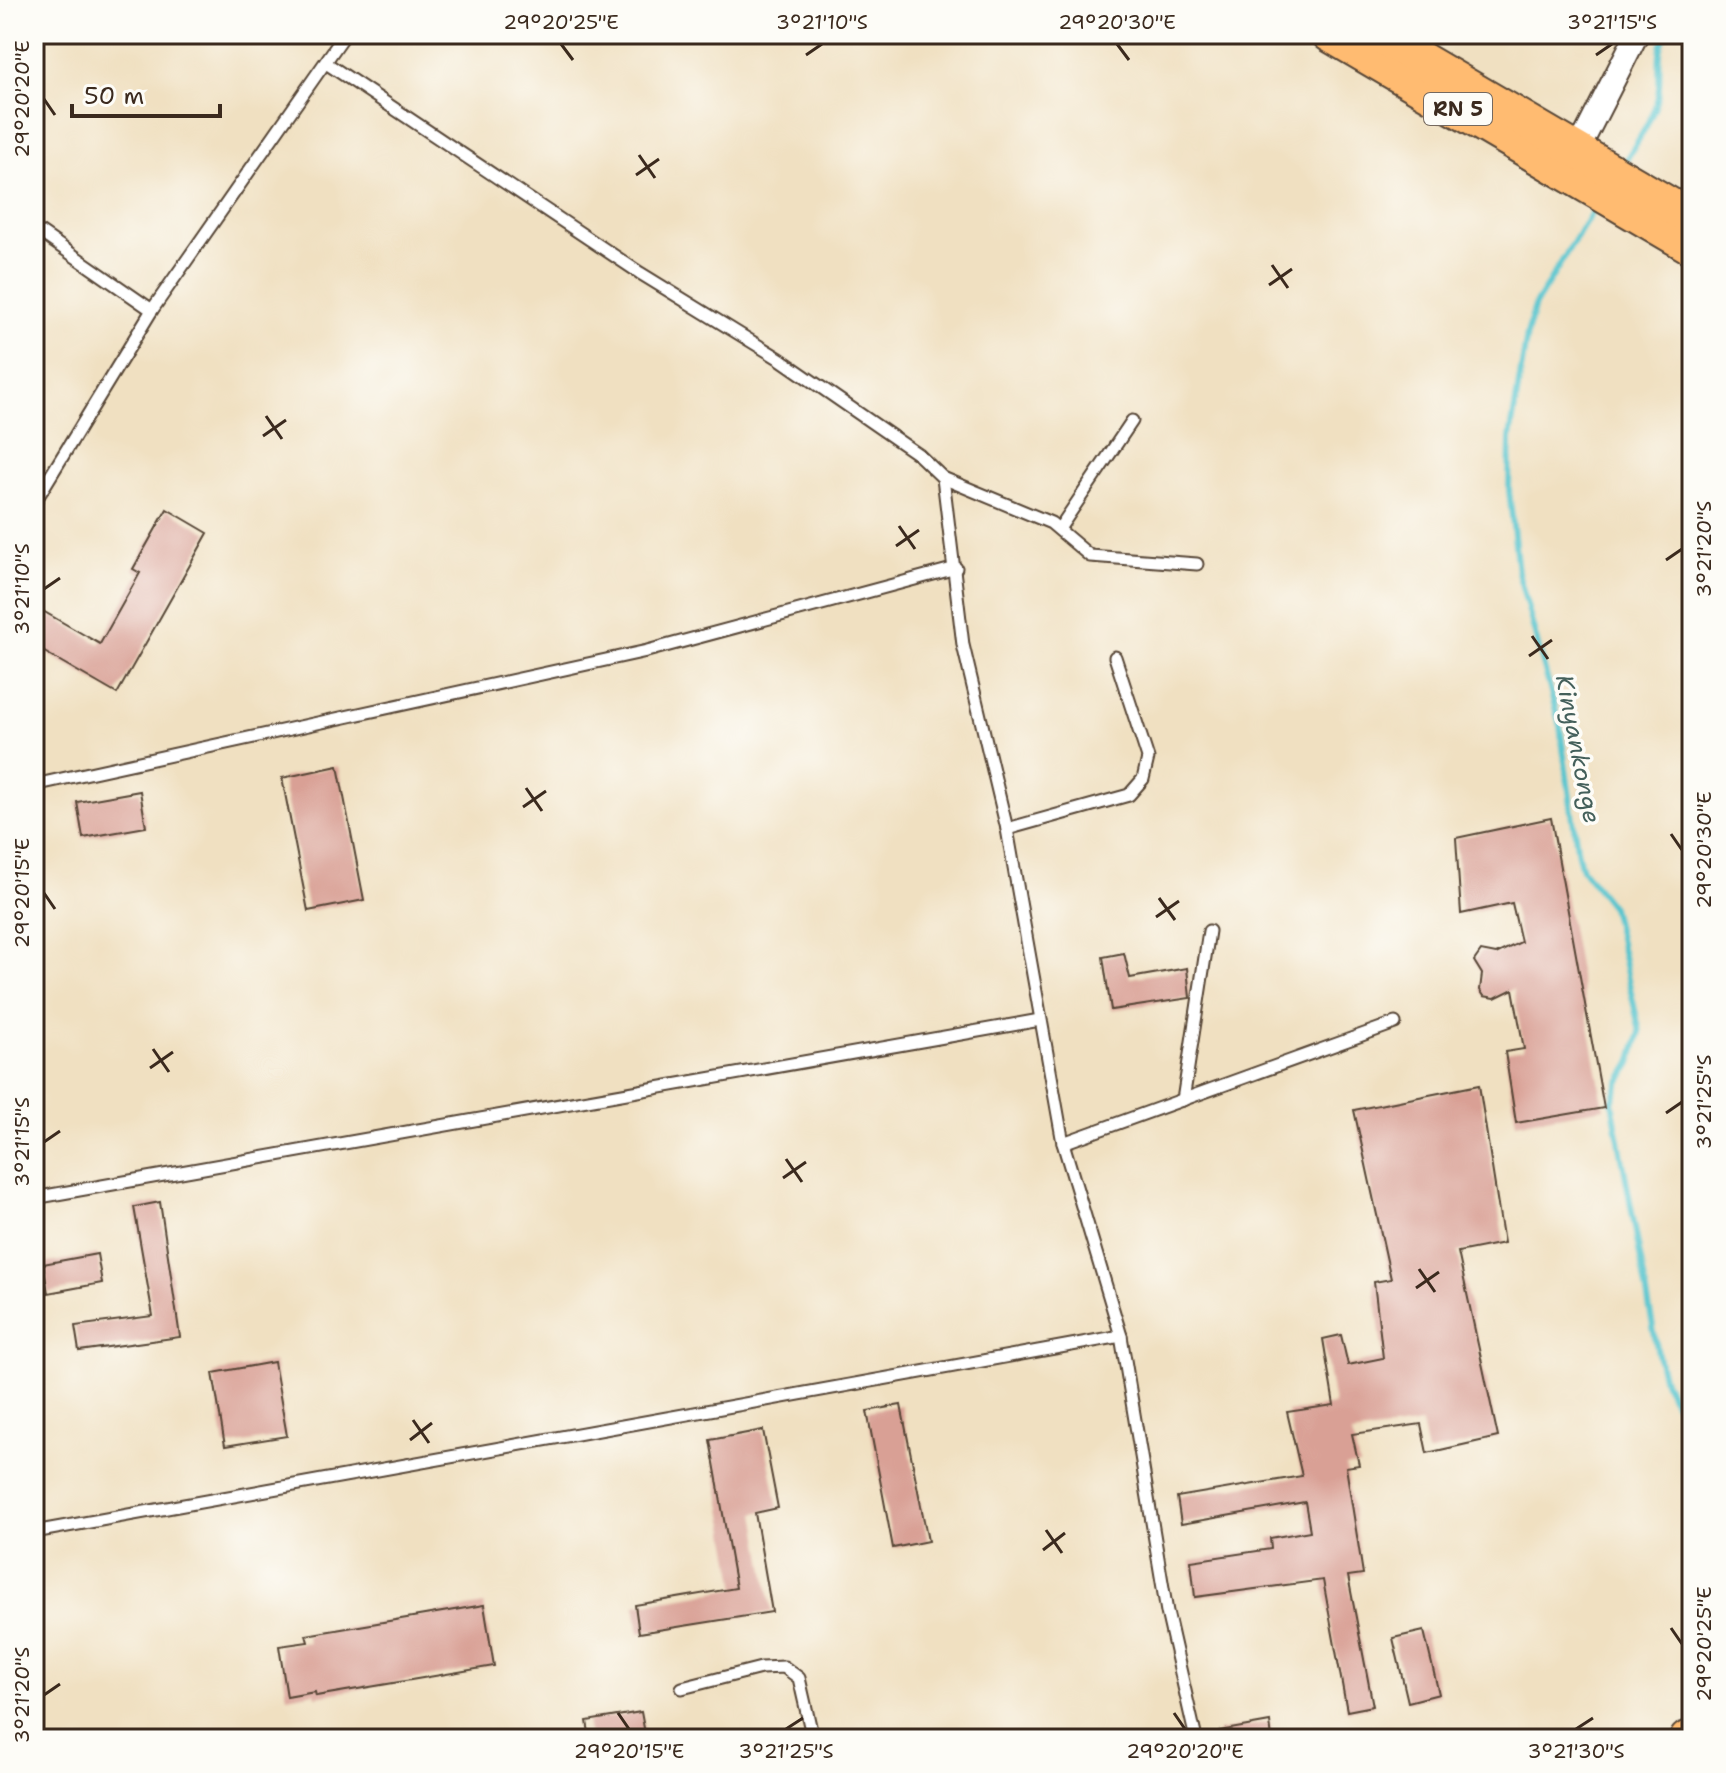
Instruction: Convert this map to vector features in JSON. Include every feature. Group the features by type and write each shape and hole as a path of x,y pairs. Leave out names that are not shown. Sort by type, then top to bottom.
{"main road":[{"name":"RN 5","path":"1329,34 1586,166"},
{"name":"RN 5","path":"1378,34 1586,166 1627,194 1692,247"},
{"name":"RN 5","path":"1627,194 1692,218"}],"street":[{"path":"1586,166 1637,34"}],"lane":[{"path":"34,503 152,310 345,34"},
{"path":"326,63 640,273 780,359 919,455 943,478 1059,529 1090,556 1197,564"},
{"path":"34,228 152,310"},
{"path":"1059,529 1132,421"},
{"path":"943,478 963,645 1007,829 1063,1143 1121,1336 1167,1612 1196,1739"},
{"path":"34,785 647,651 956,568"},
{"path":"1007,829 1129,795 1143,779 1148,758 1115,657"},
{"path":"1183,1100 1209,931"},
{"path":"34,1198 1040,1020"},
{"path":"1063,1143 1395,1023"},
{"path":"34,1532 1121,1336"},
{"path":"682,1688 761,1668 784,1667 799,1678 813,1739"}],"building":[{"path":"167,509 208,533 117,694 34,646 34,606 100,644 140,573 133,569"},
{"path":"338,766 364,900 308,911 282,778"},
{"path":"140,791 146,827 83,838 77,802"},
{"path":"1551,818 1604,1108 1516,1123 1505,1052 1524,1049 1513,989 1495,998 1484,996 1480,990 1482,974 1474,961 1481,951 1496,954 1521,942 1512,903 1461,914 1456,838"},
{"path":"1124,953 1130,978 1187,968 1190,998 1111,1010 1103,957"},
{"path":"1479,1085 1504,1243 1458,1252 1498,1437 1427,1453 1421,1424 1352,1434 1359,1465 1346,1467 1363,1574 1348,1576 1373,1706 1347,1711 1323,1580 1195,1597 1191,1561 1271,1549 1270,1538 1310,1531 1305,1502 1181,1524 1177,1497 1302,1476 1287,1412 1334,1405 1323,1339 1341,1335 1348,1365 1383,1358 1374,1282 1391,1279 1354,1110"},
{"path":"160,1202 180,1337 79,1351 75,1326 153,1316 134,1207"},
{"path":"97,1254 102,1283 48,1293 43,1264"},
{"path":"274,1362 287,1436 225,1446 213,1373"},
{"path":"901,1405 928,1541 893,1548 867,1411"},
{"path":"763,1430 778,1508 755,1513 772,1612 639,1633 635,1605 736,1588 710,1440"},
{"path":"484,1605 494,1666 316,1696 315,1692 287,1697 279,1646 308,1642 306,1635"},
{"path":"1424,1631 1439,1694 1408,1702 1393,1638"},
{"path":"641,1712 646,1739 590,1739 587,1721"},
{"path":"1270,1722 1272,1739 1219,1739 1219,1731"}],"waterway":[{"name":"Kinyankonge","path":"1623,164 1644,132 1656,105 1661,49 1666,34"},
{"name":"Kinyankonge","path":"1597,204 1535,305 1527,334 1510,438 1509,490 1518,572 1560,726 1578,855 1582,869 1612,907 1640,1032 1631,1063 1612,1102 1660,1365 1665,1384 1692,1433"}]}
